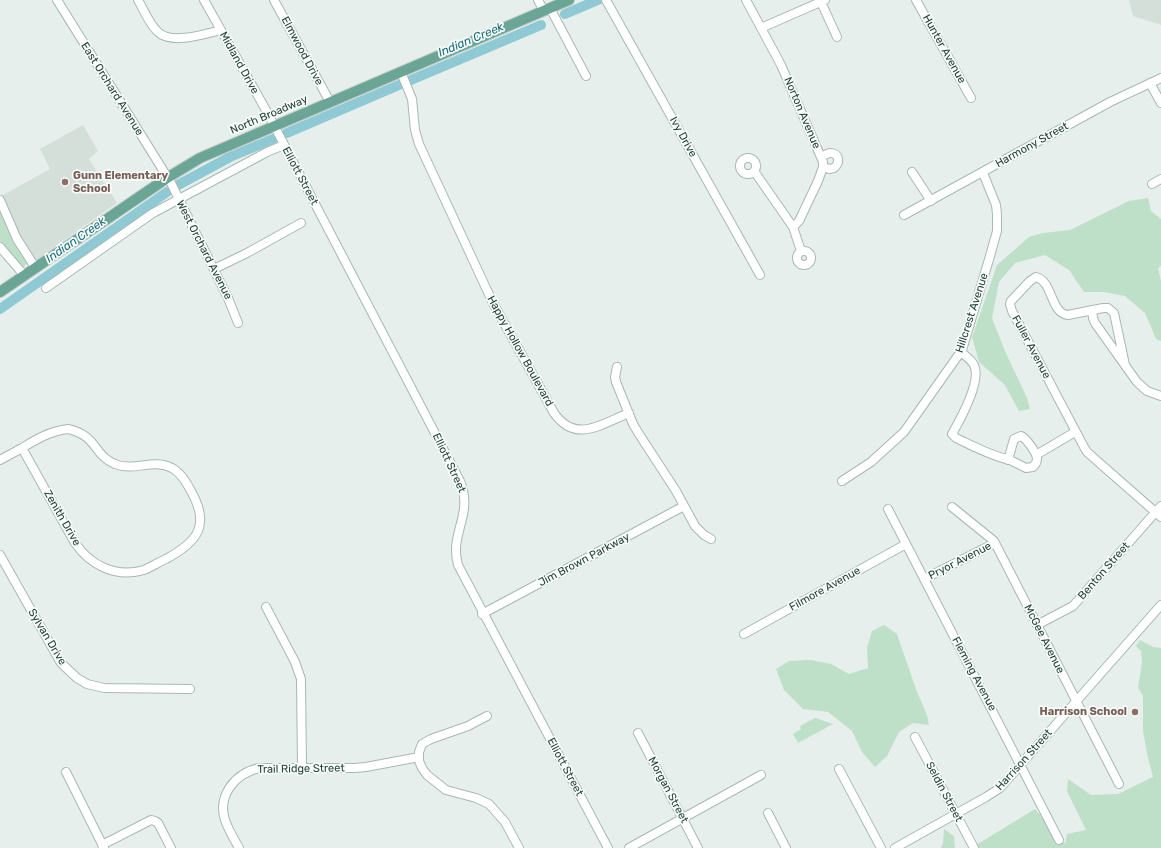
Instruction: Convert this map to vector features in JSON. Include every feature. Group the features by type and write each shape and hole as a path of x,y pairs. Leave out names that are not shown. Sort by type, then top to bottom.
{"main road":[{"name":"North Broadway","path":"0,292 167,178 200,158 569,0"}],"street":[{"name":"East Orchard Avenue","path":"58,0 167,178"},
{"path":"138,0 154,28 168,38 180,38 221,30"},
{"name":"Midland Drive","path":"204,0 274,126"},
{"name":"Elmwood Drive","path":"274,0 330,102"},
{"path":"538,0 547,10 586,76"},
{"name":"Ivy Drive","path":"606,0 760,275"},
{"name":"Norton Avenue","path":"746,0 782,65 821,157 823,167"},
{"name":"Hunter Avenue","path":"916,0 971,98"},
{"path":"761,28 823,1 837,37"},
{"name":"Happy Hollow Boulevard","path":"401,72 412,99 414,130 419,144 493,303 554,413 563,424 569,428 580,430 592,428 628,413"},
{"name":"Harmony Street","path":"904,215 1110,102 1161,78"},
{"path":"1150,83 1161,103"},
{"name":"Elliott Street","path":"274,126 460,481 465,496 463,520 456,542 456,557 460,571 608,848"},
{"path":"46,288 141,222 179,199 267,152 284,145"},
{"path":"793,227 799,220 823,167 829,169 834,168 838,163 836,155 830,153 821,157"},
{"path":"754,171 793,227 801,251"},
{"path":"912,172 931,201"},
{"name":"Hillcrest Avenue","path":"842,481 871,462 904,432 961,352 997,231 998,214 996,205 983,173"},
{"name":"West Orchard Avenue","path":"167,178 214,269 238,323"},
{"path":"1152,184 1161,179"},
{"path":"2,208 35,267"},
{"path":"214,269 247,253 301,223"},
{"path":"0,246 24,275"},
{"name":"Fuller Avenue","path":"1125,365 1114,313 1108,308 1068,315 1062,313 1043,280 1036,277 1030,281 1010,304 1075,432 1087,452 1159,512"},
{"path":"1092,310 1095,323 1137,382 1146,391 1161,396"},
{"path":"961,352 975,366 976,377 966,407 952,434 956,438 997,457 1026,468 1033,467 1037,462 1036,455 1026,440 1021,436 1014,439 1008,460"},
{"path":"617,367 615,377 616,382 628,413 639,434 700,531 711,539"},
{"name":"Zenith Drive","path":"0,460 46,434 56,430 68,429 75,431 86,436 104,456 116,464 128,467 155,463 171,468 177,472 184,479 198,504 200,519 198,531 185,548 144,569 135,572 120,572 102,568 87,557 78,547 22,448"},
{"path":"1036,455 1075,432"},
{"name":"Jim Brown Parkway","path":"482,614 684,506"},
{"name":"McGee Avenue","path":"952,508 983,532 995,544 1119,784"},
{"name":"Fleming Avenue","path":"888,509 1059,840"},
{"name":"Benton Street","path":"1037,625 1073,606 1159,512"},
{"name":"Filmore Avenue","path":"744,634 906,544"},
{"name":"Pryor Avenue","path":"924,579 995,544"},
{"name":"Sylvan Drive","path":"0,555 61,663 76,678 87,684 104,688 190,689"},
{"name":"Harrison Street","path":"895,848 956,815 994,792 1021,765 1161,605"},
{"path":"266,607 296,662 301,679 302,768"},
{"path":"487,716 468,726 431,739 422,744 419,757 422,768 439,786 446,790 476,798 489,804 504,822 519,848"},
{"name":"Morgan Street","path":"638,733 698,848"},
{"name":"Seldin Street","path":"915,736 974,848"},
{"name":"Trail Ridge Street","path":"238,848 225,820 223,812 228,790 235,780 244,773 259,768 366,767 419,757"},
{"path":"839,769 881,848"},
{"path":"66,772 103,846 151,820 158,823 170,848"},
{"path":"629,848 761,774"},
{"path":"768,813 786,848"}],"shaded area":[{"path":"1129,0 1161,0 1161,25 1133,16"},
{"name":"Gunn Elementary School","path":"83,125 98,151 89,159 117,203 36,260 20,235 1,196 50,169 40,149"}],"green space":[{"path":"1148,198 1151,211 1161,219 1161,266 1158,268 1161,281 1161,341 1156,339 1145,313 1125,296 1104,292 1084,292 1069,270 1045,255 1015,263 999,282 992,318 1004,349 1027,398 1030,409 1019,411 1005,385 979,362 972,337 997,265 1029,237 1043,233 1070,230 1129,201"},
{"path":"0,206 28,263 22,268 0,241"},
{"path":"884,625 897,634 917,692 927,715 929,725 913,723 899,732 887,756 875,767 862,752 852,731 828,712 803,709 784,690 776,669 789,661 811,660 831,664 849,674 868,668 867,648 872,631"},
{"path":"1140,640 1153,647 1161,648 1161,848 977,848 976,845 1035,809 1065,844 1067,834 1086,830 1067,791 1068,779 1091,795 1118,794 1153,777 1143,731 1143,696 1138,688 1142,662 1141,651 1136,646"},
{"path":"815,718 833,724 798,743 793,734 801,729 800,726"},
{"path":"944,829 954,836 955,848 941,848"}],"waterway":[{"name":"Indian Creek","path":"565,14 598,0"},
{"name":"Indian Creek","path":"411,80 541,25"},
{"name":"Indian Creek","path":"287,133 399,85"},
{"name":"Indian Creek","path":"178,185 230,157 273,139"},
{"name":"Indian Creek","path":"0,309 167,192"}],"place":[{"name":"Gunn Elementary School","path":"65,182"},
{"name":"Harrison School","path":"1135,712"}]}
